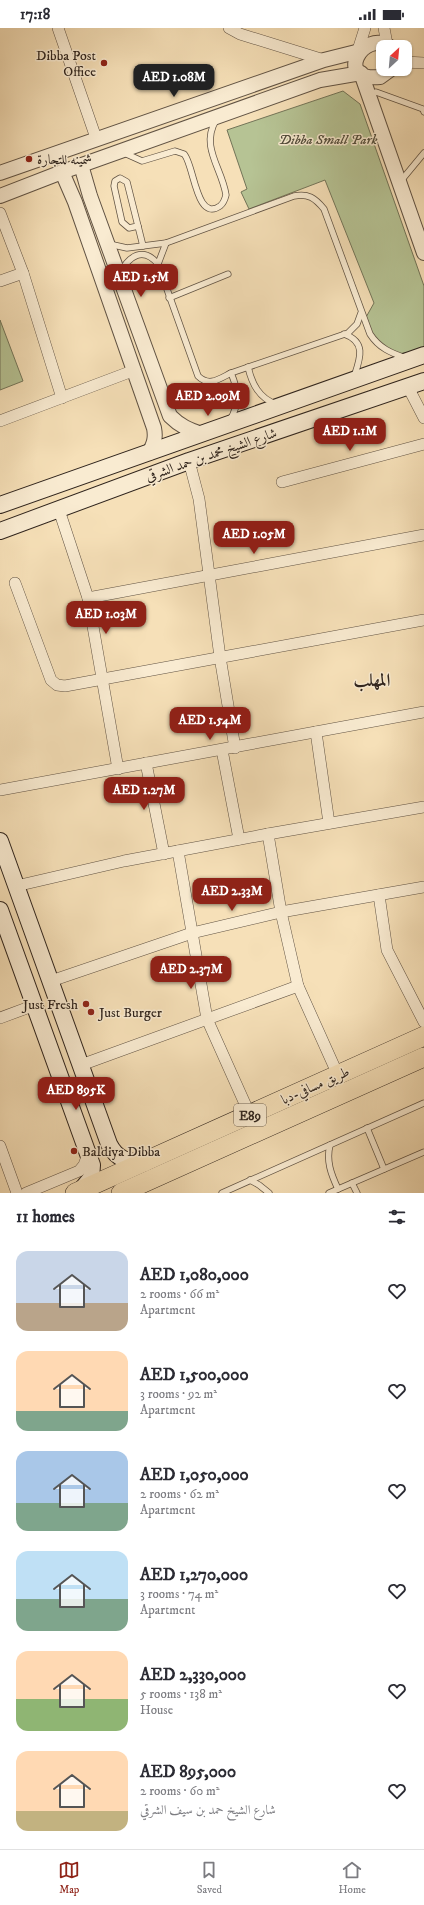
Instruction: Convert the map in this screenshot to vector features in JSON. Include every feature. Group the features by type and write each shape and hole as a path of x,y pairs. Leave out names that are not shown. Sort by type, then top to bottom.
{"highway":[{"name":"طريق مسافي-دبا","path":"78,1192 424,1036"},
{"name":"طريق مسافي-دبا","path":"121,1193 424,1057"}],"main road":[{"name":"شارع الشيخ محمد بن حمد الشرقي","path":"0,505 417,357"},
{"name":"شارع الشيخ محمد بن حمد الشرقي","path":"0,531 189,461 424,381"},
{"path":"0,841 113,1152 127,1162 145,1163"},
{"path":"0,910 92,1165 91,1178 78,1192"},
{"path":"64,1088 72,1097 79,1098 90,1090"}],"street":[{"path":"58,28 96,138"},
{"path":"229,28 240,34 324,60"},
{"path":"365,28 357,49 355,63 361,73 372,110 424,253"},
{"path":"384,28 387,40"},
{"path":"0,173 96,138 357,49 368,40 376,40"},
{"path":"412,62 424,62"},
{"path":"0,196 81,165 217,118 320,80 361,73 374,78 379,76"},
{"path":"372,110 376,92 386,76"},
{"path":"81,165 90,196 170,416 179,424 202,434"},
{"path":"62,172 75,202 150,414 156,437 154,445 149,453"},
{"path":"75,202 90,196"},
{"path":"0,213 23,273 62,398"},
{"path":"0,281 23,273"},
{"path":"0,421 135,370"},
{"path":"408,387 424,418"},
{"path":"150,414 167,408"},
{"path":"282,482 424,444"},
{"path":"189,461 198,499 210,575 220,657 235,748"},
{"path":"59,510 88,598 118,769"},
{"path":"88,598 424,535"},
{"path":"15,583 51,680 57,685 64,686 424,620"},
{"path":"0,790 235,748 424,712"},
{"path":"316,732 328,823"},
{"path":"222,750 239,839"},
{"path":"146,763 164,854"},
{"path":"16,886 239,839 424,807"},
{"path":"268,834 281,912 298,986 338,1075"},
{"path":"178,851 207,1019 250,1115"},
{"path":"51,981 192,933 281,912 424,888"},
{"path":"379,895 387,950 424,1022"},
{"path":"81,1065 298,986"},
{"path":"0,1018 34,1005"},
{"path":"0,1146 17,1193"},
{"path":"26,1193 79,1171 84,1165 88,1154"}],"lane":[{"path":"376,92 424,110"},
{"path":"120,151 142,161 150,160 174,151 184,154 190,162 201,203 208,208 216,208 223,203 226,195 209,144 211,130 217,118"},
{"path":"399,182 424,153"},
{"path":"138,226 129,228 122,222 114,186 117,179 122,179 127,182 144,246"},
{"path":"107,243 120,247 166,243 294,196 301,194 309,195 318,201 324,209 370,334 376,343 390,353 417,357"},
{"path":"158,264 166,243"},
{"path":"119,275 128,260 138,255 150,257 158,264 198,376 205,381 213,382 231,373 344,334 352,330 357,324 361,312"},
{"path":"169,298 228,274"},
{"path":"344,334 356,342 360,350 360,359 353,379"},
{"path":"248,367 251,379 259,393 272,403 280,406"},
{"path":"226,425 235,410 237,402 236,384 231,373"},
{"path":"222,1193 424,1103"},
{"path":"366,1128 384,1169"},
{"path":"330,1145 328,1160 329,1167 338,1189"},
{"path":"328,1193 424,1152"},
{"path":"250,1180 259,1184 269,1193"},
{"path":"352,1183 357,1193"}],"green space":[{"name":"Dibba Small Park","path":"343,91 360,104 424,286 424,348 413,352 396,354 375,341 365,319 374,303 325,180 249,209 241,192 247,189 227,130"},
{"path":"0,320 23,381 0,390"}],"place":[{"name":"Dibba Post Office","path":"104,63"},
{"name":"شمينه للتجارة","path":"29,159"},
{"name":"Just Fresh","path":"86,1004"},
{"name":"Just Burger","path":"91,1012"},
{"name":"Baldiya Dibba","path":"74,1151"}],"district":[{"name":"المهلب","path":"372,680"}]}
